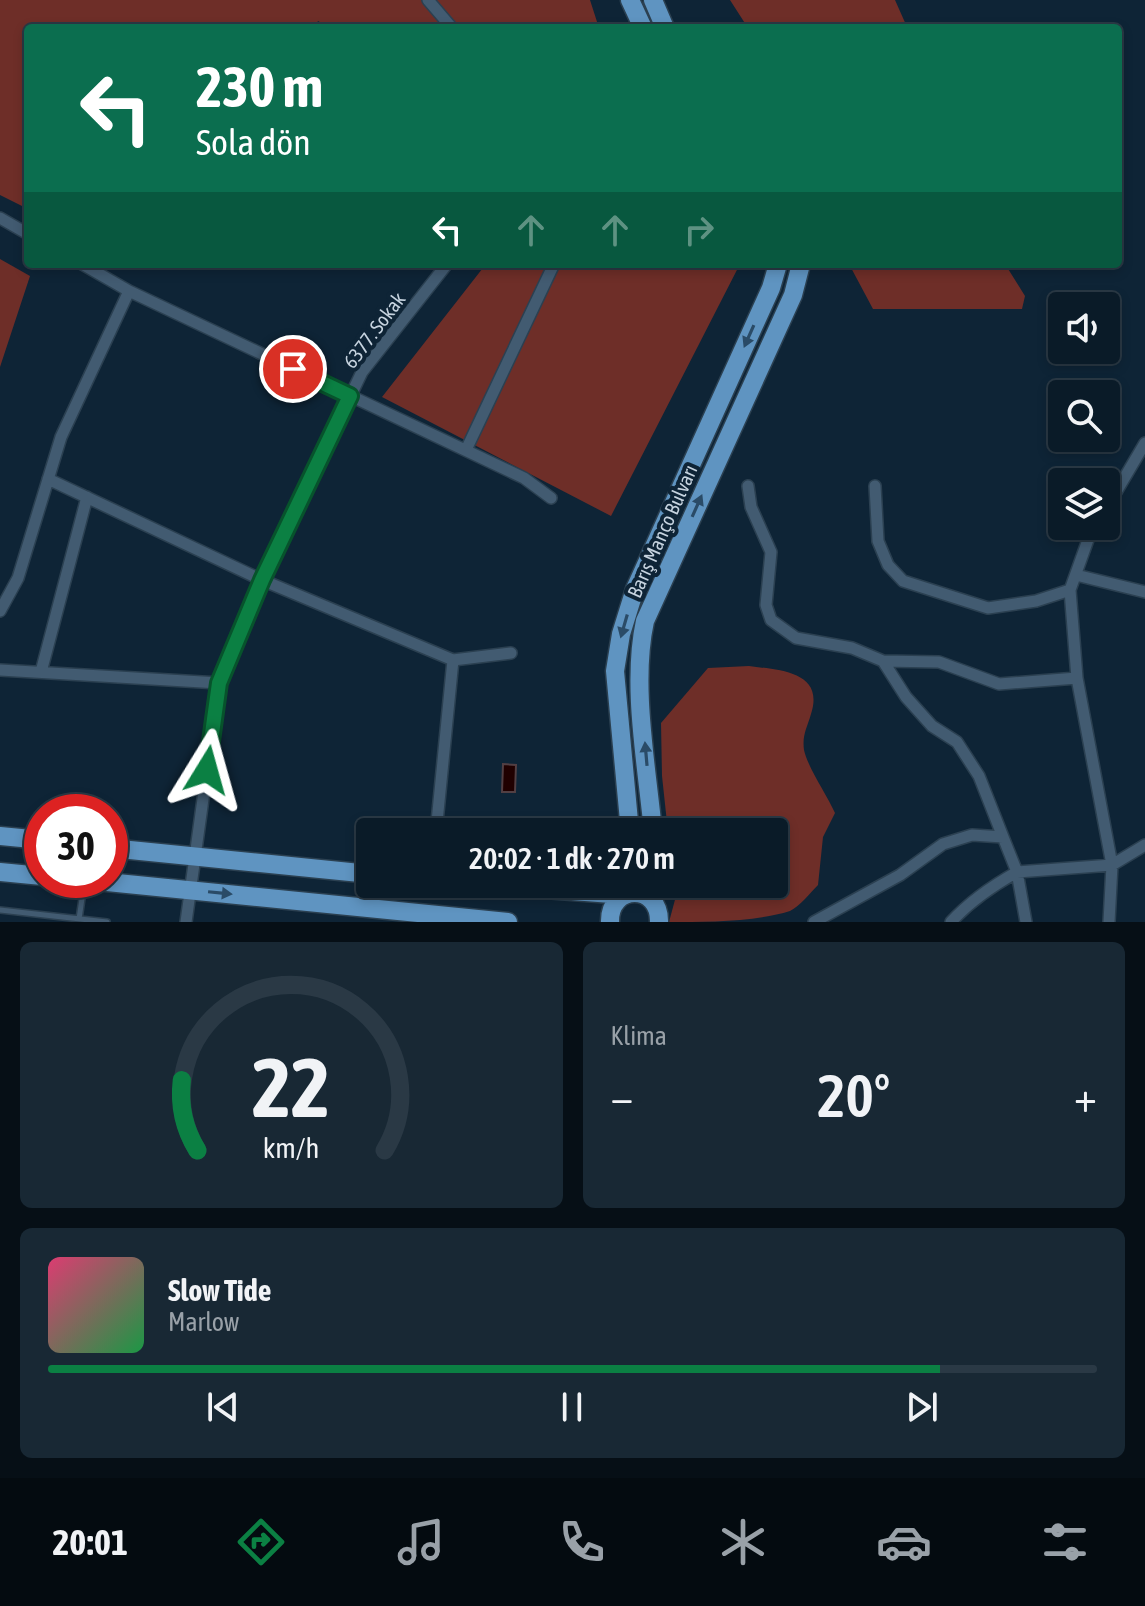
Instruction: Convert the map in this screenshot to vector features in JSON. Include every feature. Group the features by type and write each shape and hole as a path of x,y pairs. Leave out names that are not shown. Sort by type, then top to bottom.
{"main road":[{"path":"630,0 641,24"},
{"path":"653,0 663,24"},
{"name":"Barış Manço Bulvarı","path":"629,818 615,671 621,634 635,589 771,288 777,268"},
{"name":"Barış Manço Bulvarı","path":"652,818 639,672 645,621 793,295 800,268"},
{"path":"0,836 24,838"},
{"path":"128,850 356,873"},
{"path":"0,872 24,874"},
{"path":"128,884 508,922"},
{"path":"610,922 613,906 620,898"},
{"path":"646,898 655,903"},
{"path":"655,898 659,922"}],"street":[{"path":"428,0 449,24"},
{"path":"0,218 24,232"},
{"path":"89,268 129,291 524,478 551,498"},
{"name":"6377. Sokak","path":"186,922 219,683 262,580 362,372 444,268"},
{"path":"466,450 552,268"},
{"path":"0,611 18,578 61,437 129,291"},
{"path":"1120,485 1145,443"},
{"path":"48,479 262,580 453,660 511,653"},
{"path":"748,486 751,507 771,552 766,605 771,620 796,638 852,648 883,661 939,662 999,684 1077,678"},
{"path":"875,486 878,541 888,565 903,581 988,608 1036,601 1070,590"},
{"path":"41,672 87,497"},
{"path":"1088,540 1070,590 1077,678 1112,865 1109,922"},
{"path":"1076,575 1145,592"},
{"path":"437,818 453,660"},
{"path":"883,661 906,697 932,726 957,742 979,776 1017,872 1027,922"},
{"path":"0,670 219,683"},
{"path":"814,922 900,875 943,844 972,835 1003,837"},
{"path":"951,922 990,887 1017,872 1112,865 1145,845"}],"lane":[{"path":"79,919 83,898"},
{"path":"0,910 107,922"}],"shaded area":[{"path":"0,0 590,0 598,24 323,24 318,21 316,24 24,24 24,207 0,195"},
{"path":"730,0 895,0 906,24 745,24"},
{"path":"0,259 30,276 0,367"},
{"path":"483,268 738,268 611,516 382,397"},
{"path":"851,268 1008,268 1025,296 1022,309 873,309"},
{"path":"749,666 773,669 796,675 805,681 814,700 804,736 804,750 835,813 823,837 818,885 794,909 776,915 730,921 669,922 675,898 788,898 788,818 666,818 661,723 708,668"},
{"path":"503,764 516,765 515,792 502,792"}],"route":[{"path":"207,770 219,683 262,580 350,396 293,369"}]}
